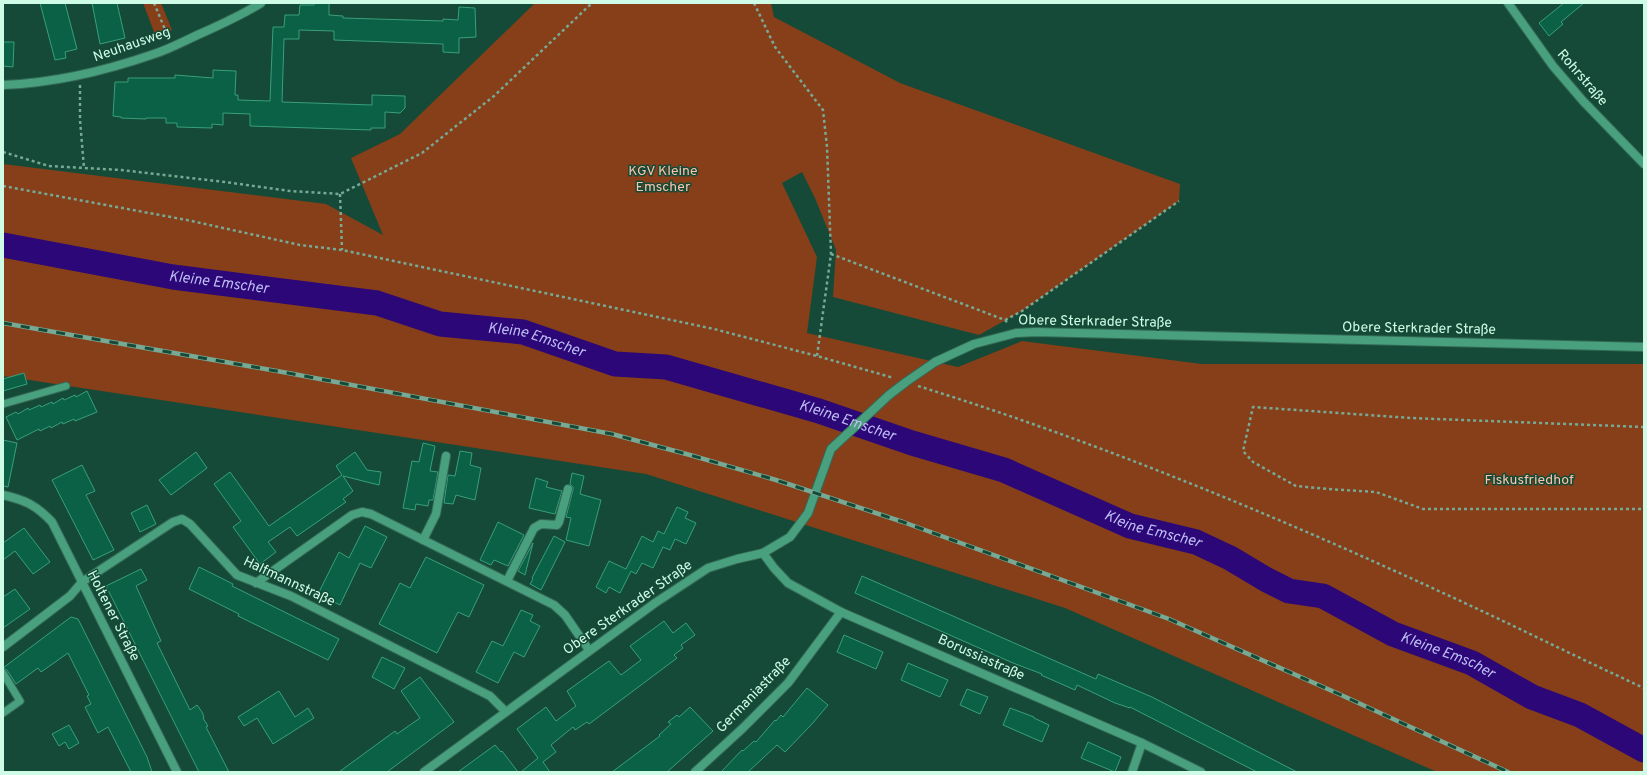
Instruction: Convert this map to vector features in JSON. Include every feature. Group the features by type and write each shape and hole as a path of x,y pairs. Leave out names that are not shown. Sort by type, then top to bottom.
{"street":[{"name":"Neuhausweg","path":"3,86 27,84 81,75 155,54 234,18 261,3"},
{"name":"Rohrstraße","path":"1508,3 1553,66 1583,101 1644,164"},
{"name":"Obere Sterkrader Straße","path":"424,772 655,602 708,568 763,553 790,537 808,513 831,450 888,395 936,362 974,344 1016,333 1036,332 1644,347"},
{"path":"423,540 436,514 446,456"},
{"path":"507,581 534,528 541,524 557,525 559,522 568,489"},
{"name":"Holtener Straße","path":"3,495 21,499 32,504 52,522 177,772"},
{"path":"256,583 352,515 362,512 371,514 554,605 565,615 589,650"},
{"name":"Halfmannstraße","path":"3,647 70,596 82,582 173,522 182,519 190,524 237,575 291,596 490,696 506,712"},
{"name":"Borussiastraße","path":"763,553 788,583 841,612 1142,743 1201,772"},
{"name":"Germaniastraße","path":"699,770 788,683 841,612"},
{"path":"1132,772 1142,743"}],"lane":[{"path":"3,404 66,386"},
{"path":"3,673 20,701 3,713"}],"path":[{"path":"154,3 172,47"},
{"path":"3,152 48,166 121,170 225,182 290,192 340,194 422,153 494,96 592,3"},
{"path":"754,3 775,47 823,110 827,147 831,254 817,356"},
{"path":"81,75 80,120 84,168"},
{"path":"3,186 187,220 300,245 342,250 714,329 817,356 906,382 995,410 1180,479 1365,558 1501,620 1644,688"},
{"path":"340,194 342,250"},
{"path":"1005,320 1022,311 1179,202"},
{"path":"831,254 1005,320 1016,333"},
{"path":"1644,427 1411,418 1253,407 1243,451 1253,462 1296,486 1376,492 1423,509 1644,509"}],"green space":[{"path":"143,3 161,3 172,30 156,37"},
{"path":"535,3 771,3 774,17 900,83 1180,184 1179,201 1022,311 979,335 833,297 836,250 815,198 802,172 782,183 817,257 807,333 958,367 1022,341 1202,364 1644,364 1644,772 1437,772 1065,608 646,474 3,376 3,164 326,204 383,235 351,158 400,134"}],"building":[{"path":"40,3 65,3 77,49 65,52 66,58 55,60"},
{"path":"92,3 117,3 125,38 100,44"},
{"path":"314,3 329,3 329,15 343,16 343,18 443,21 443,19 458,20 459,7 475,8 476,37 459,38 459,53 443,52 443,44 334,40 334,31 299,30 299,39 284,39 282,102 372,105 372,95 405,96 405,108 400,113 385,112 385,128 371,128 371,130 250,126 250,114 223,113 223,125 212,124 212,128 177,127 177,123 166,123 166,118 146,119 121,118 113,116 115,82 128,82 128,78 175,78 175,75 213,78 213,70 236,71 235,95 238,95 238,100 270,101 273,27 284,27 285,15 299,15 300,5 314,5"},
{"path":"1564,3 1584,3 1561,22 1563,24 1549,36 1539,23"},
{"path":"3,42 14,42 13,67 3,66"},
{"path":"24,373 27,384 3,391 3,379"},
{"path":"87,391 97,412 75,421 74,419 63,424 62,422 51,428 50,426 40,431 39,429 17,440 6,417 16,412 18,414 28,408 29,410 40,405 41,407 52,402 53,404 63,398 64,400 75,395 76,397"},
{"path":"3,440 17,443 8,487 3,486"},
{"path":"423,443 435,446 430,471 438,472 433,500 429,500 428,506 416,504 415,510 403,508 412,461 419,462"},
{"path":"460,451 472,453 470,465 481,468 475,500 456,495 453,504 444,503 448,475 455,476"},
{"path":"196,452 207,468 171,495 159,480"},
{"path":"355,452 367,470 381,472 379,485 343,476 353,491 343,499 346,502 297,536 290,527 268,542 276,552 260,564 233,527 241,521 214,484 230,472 269,526 342,475 336,466"},
{"path":"82,465 95,491 86,495 114,550 93,560 52,480"},
{"path":"572,473 584,476 580,494 601,500 589,546 566,540 571,518 566,517 573,490 573,487 570,484"},
{"path":"536,478 548,482 546,487 562,491 555,514 529,508"},
{"path":"147,505 156,524 140,532 131,513"},
{"path":"677,507 688,512 685,518 696,523 686,544 675,539 670,550 663,547 653,568 642,563 636,574 631,571 620,593 609,587 606,593 596,587 609,561 626,569 642,536 653,542 658,531 664,534"},
{"path":"498,522 524,535 508,566 494,560 491,565 480,560"},
{"path":"365,526 387,537 371,568 360,563 340,605 318,594 339,552 349,558"},
{"path":"24,528 50,562 33,574 15,551 3,560 3,543"},
{"path":"554,536 565,542 541,590 530,584"},
{"path":"533,543 525,575 518,571"},
{"path":"426,557 484,585 469,617 458,612 437,653 379,624 400,583 410,588"},
{"path":"199,567 233,584 232,586 339,639 328,660 238,616 239,614 189,589"},
{"path":"141,569 147,580 136,586 161,641 157,643 190,710 197,705 202,712 203,718 208,726 206,727 229,772 199,772 106,586"},
{"path":"862,576 1096,679 1098,674 1152,697 1297,772 1257,772 1130,707 1115,703 1077,685 1075,690 1041,675 1042,674 1013,663 855,593"},
{"path":"15,589 30,609 3,628 3,597"},
{"path":"521,610 533,615 530,621 540,626 524,657 514,652 498,683 476,672 492,641 503,646"},
{"path":"71,617 78,619 147,757 152,772 131,772 108,727 98,733 85,707 91,704 87,696 89,695 68,653 41,672 38,668 16,684 7,670 3,668"},
{"path":"664,621 673,633 686,623 695,635 681,645 683,648 674,655 677,658 589,724 587,722 575,730 573,727 551,745 556,752 543,762 550,772 521,772 538,758 517,729 546,707 556,721 576,706 567,691 609,661 621,675 641,660 630,646"},
{"path":"844,635 883,652 876,669 837,652"},
{"path":"382,657 405,668 394,689 372,677"},
{"path":"908,663 948,680 940,697 901,680"},
{"path":"420,677 454,722 387,772 339,772 395,731 397,734 420,718 401,691"},
{"path":"807,688 828,705 785,752 777,745 748,772 721,772 742,750 743,751 754,741 756,742 775,720 776,721 781,715 783,717"},
{"path":"967,689 988,697 980,714 960,705"},
{"path":"279,691 295,717 308,708 314,718 273,744 257,718 244,726 238,717"},
{"path":"690,707 713,731 667,772 612,772 660,736 659,735 671,724 668,722 677,715 679,717"},
{"path":"1010,708 1034,717 1049,725 1042,742 1003,725"},
{"path":"69,725 79,743 69,749 65,742 59,746 52,734"},
{"path":"1088,742 1121,757 1115,772 1081,758"},
{"path":"495,745 501,752 502,751 518,772 458,772"}],"waterway":[{"name":"Kleine Emscher","path":"3,245 173,277 377,303 440,324 523,332 615,364 666,367 819,411 912,443 1004,470 1130,526 1196,542 1230,558 1289,591 1323,596 1393,634 1472,663 1532,697 1580,715 1644,750"}],"railway":[{"path":"3,323 288,373 612,434 776,480 903,522 1169,619 1339,694 1508,772"}],"park label":[{"name":"KGV Kleine Emscher","path":"663,180"},
{"name":"Fiskusfriedhof","path":"1529,480"}]}
